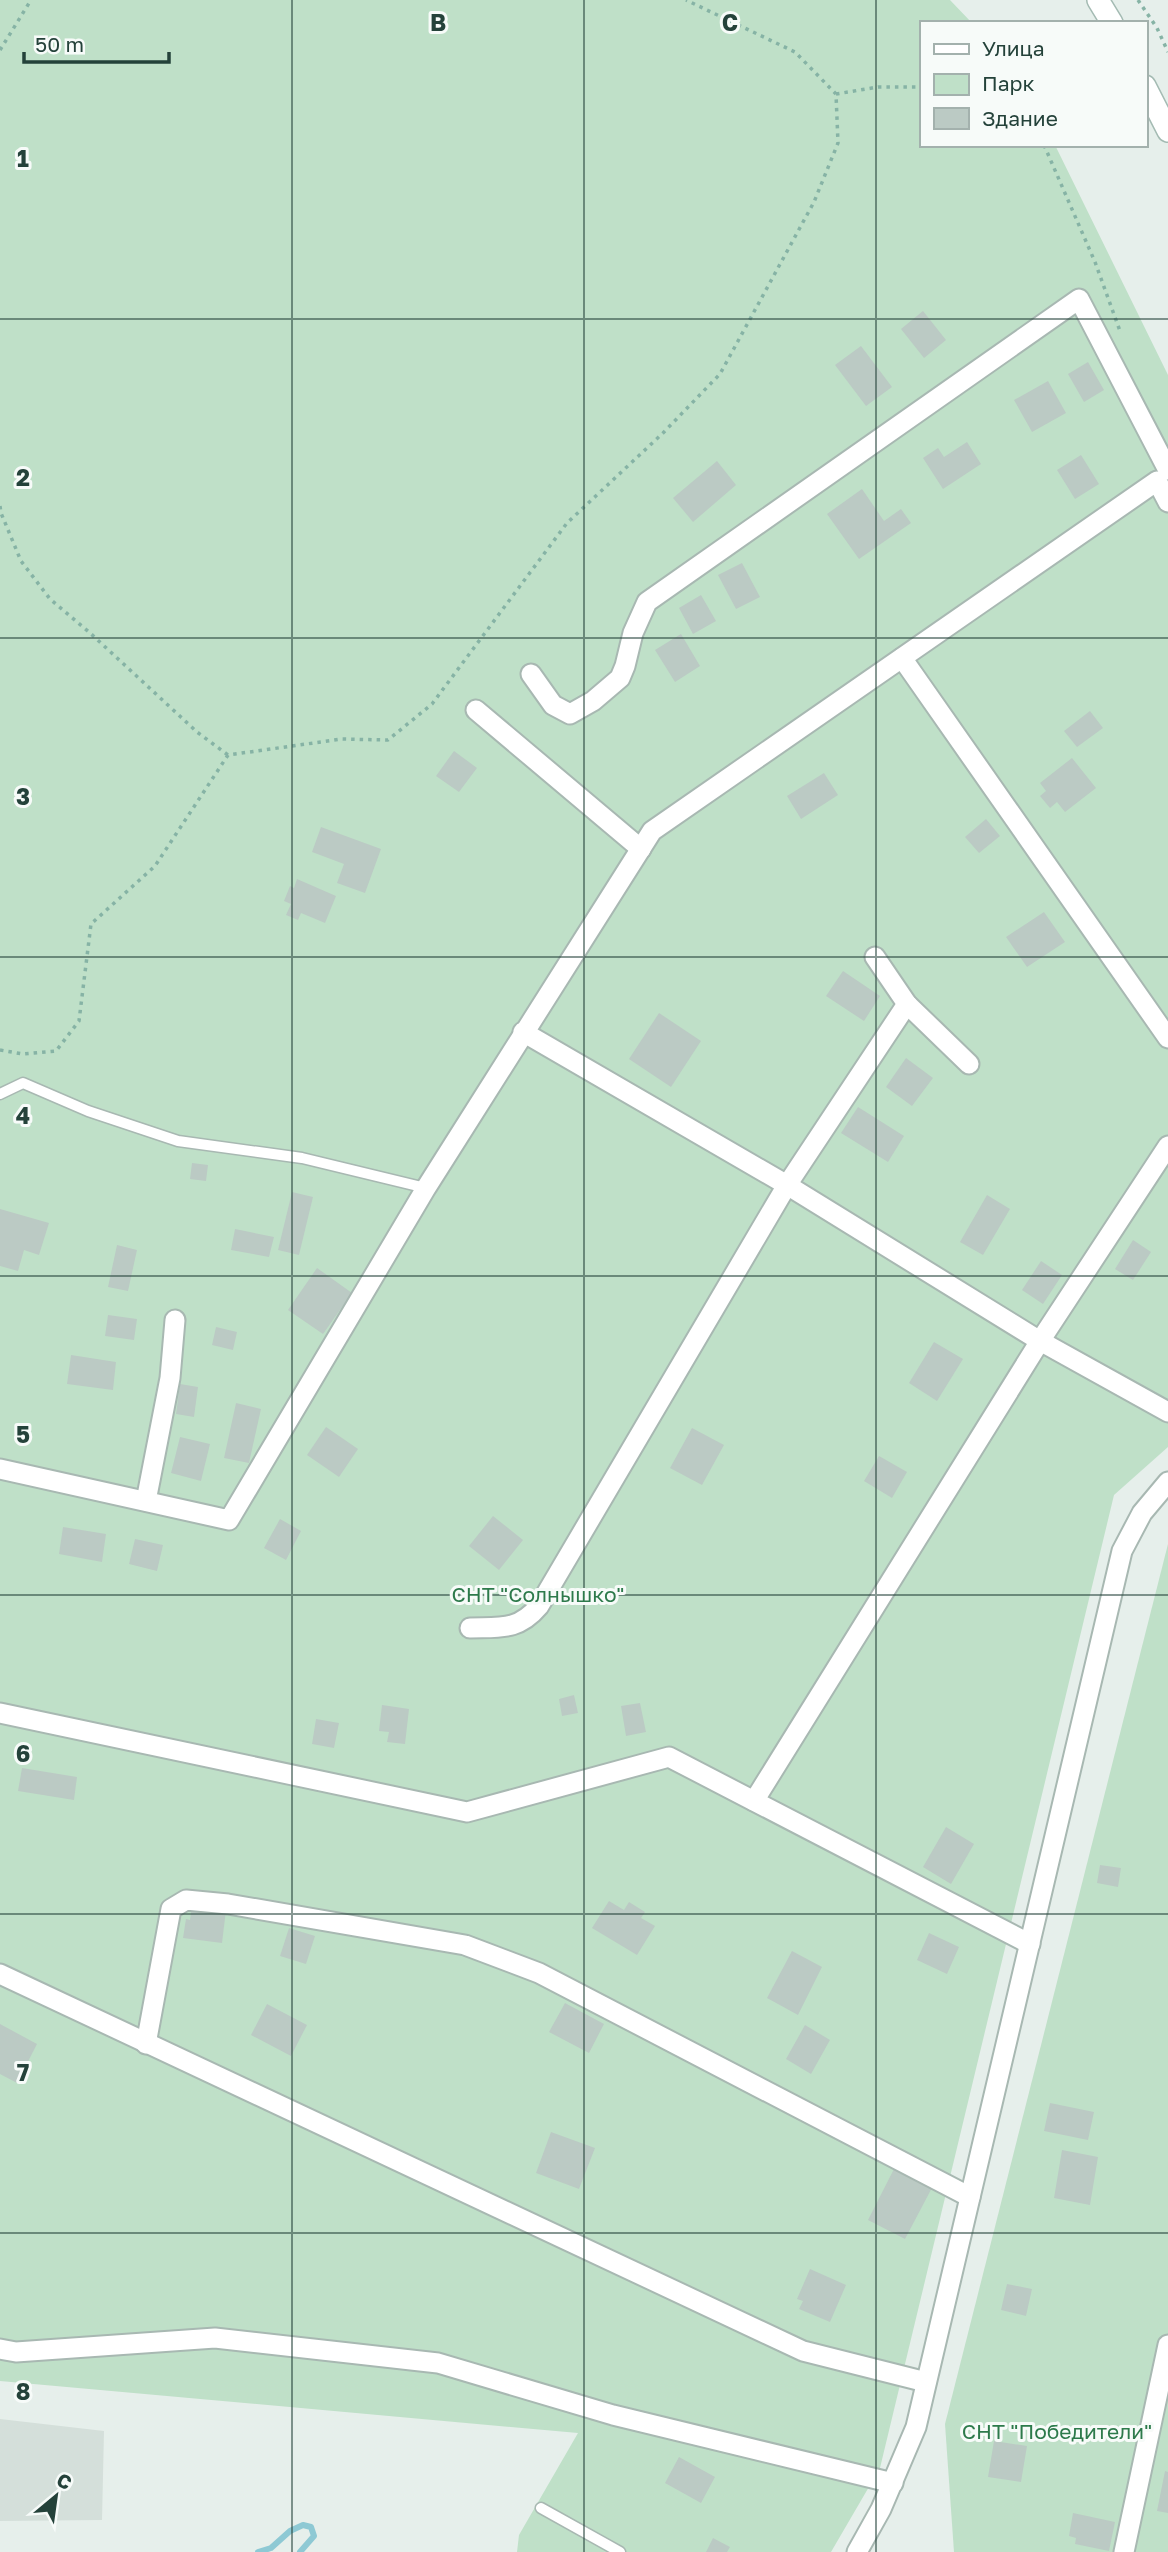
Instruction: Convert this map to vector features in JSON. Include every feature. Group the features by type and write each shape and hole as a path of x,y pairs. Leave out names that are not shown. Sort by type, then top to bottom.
{"main road":[{"path":"1098,0 1111,21"},
{"path":"1147,90 1168,131"}],"street":[{"path":"531,674 553,705 570,714 593,701 620,678 633,633 647,601 1079,299 1164,474 1168,502"},
{"path":"0,1469 229,1520 426,1188 652,831 1164,474"},
{"path":"902,657 1168,1038"},
{"path":"476,710 641,849"},
{"path":"875,957 907,1004 969,1064"},
{"path":"470,1628 513,1626 529,1618 539,1606 787,1185 907,1004"},
{"path":"523,1032 787,1185 1040,1341 1168,1412"},
{"path":"754,1801 1040,1341 1168,1146"},
{"path":"146,1501 170,1378 175,1320"},
{"path":"857,2552 881,2509 916,2427 1122,1551 1142,1513 1168,1482"},
{"path":"0,1713 467,1812 669,1757 1030,1944"},
{"path":"146,2044 171,1909 186,1900 228,1904 465,1945 539,1973 970,2197"},
{"path":"0,1975 803,2351 926,2382"},
{"path":"0,2349 16,2352 215,2339 438,2363 613,2415 893,2483"},
{"path":"1124,2552 1168,2345"}],"lane":[{"path":"0,1094 23,1083 88,1111 178,1141 302,1158 426,1188"},
{"path":"541,2508 620,2552"}],"path":[{"path":"0,50 32,0"},
{"path":"0,506 21,561 50,599 197,732 228,755 342,739 388,740 432,704 567,523 663,433 720,374 814,202 838,142 836,94 795,52 686,0"},
{"path":"1138,0 1157,27 1168,52"},
{"path":"836,94 878,87 920,87"},
{"path":"1045,147 1095,262 1120,334"},
{"path":"0,1050 23,1054 56,1051 64,1041 79,1021 91,924 155,866 228,755"}],"shaded area":[{"path":"0,2419 104,2431 102,2520 0,2521"}],"green space":[{"name":"СНТ \"Солнышко\"","path":"0,0 950,0 970,21 920,21 920,147 1056,147 1168,375 1168,1447 1114,1495 880,2468 831,2552 517,2552 519,2535 578,2433 0,2381"},
{"name":"СНТ \"Победители\"","path":"1168,1544 1168,2552 954,2552 945,2424"}],"building":[{"path":"923,311 946,340 924,358 901,329"},
{"path":"861,346 892,387 866,406 835,365"},
{"path":"1088,362 1104,390 1084,402 1068,374"},
{"path":"1048,381 1066,413 1032,432 1014,400"},
{"path":"967,442 981,464 943,489 923,458 938,448 944,457"},
{"path":"1081,455 1099,484 1075,499 1057,470"},
{"path":"717,461 736,485 693,522 673,498"},
{"path":"862,489 884,521 901,509 911,523 859,559 827,514"},
{"path":"742,563 760,597 736,609 718,575"},
{"path":"701,595 716,621 693,634 679,608"},
{"path":"681,634 700,666 675,682 655,650"},
{"path":"1090,711 1103,728 1077,747 1064,731"},
{"path":"454,751 477,768 459,792 436,776"},
{"path":"1072,758 1096,788 1065,812 1057,802 1050,808 1040,796 1046,791 1040,783"},
{"path":"824,773 838,795 801,819 787,796"},
{"path":"986,819 1000,836 979,853 965,837"},
{"path":"321,827 381,849 365,893 337,883 344,864 312,852"},
{"path":"297,879 336,896 325,923 301,913 298,920 286,915 291,904 284,901 290,886 294,888"},
{"path":"1044,912 1065,942 1027,967 1006,937"},
{"path":"843,971 880,996 864,1021 826,996"},
{"path":"659,1013 701,1041 671,1087 629,1059"},
{"path":"906,1058 933,1078 912,1106 886,1087"},
{"path":"858,1107 904,1136 888,1162 841,1133"},
{"path":"192,1163 208,1165 206,1181 190,1179"},
{"path":"292,1192 313,1197 299,1255 278,1250"},
{"path":"987,1195 1010,1209 983,1255 960,1242"},
{"path":"0,1209 49,1223 39,1255 24,1250 18,1271 0,1266"},
{"path":"235,1229 274,1237 269,1257 231,1250"},
{"path":"1133,1240 1151,1252 1133,1280 1115,1269"},
{"path":"117,1245 137,1250 128,1291 108,1287"},
{"path":"1041,1261 1062,1275 1043,1304 1022,1290"},
{"path":"317,1268 352,1293 323,1334 288,1310"},
{"path":"108,1315 137,1319 134,1340 105,1336"},
{"path":"216,1327 237,1332 233,1350 212,1345"},
{"path":"934,1342 963,1359 937,1401 909,1383"},
{"path":"71,1355 116,1362 113,1390 67,1384"},
{"path":"180,1384 198,1387 194,1417 176,1414"},
{"path":"236,1403 261,1409 249,1463 224,1458"},
{"path":"326,1427 358,1449 339,1477 307,1455"},
{"path":"692,1428 724,1445 702,1485 670,1468"},
{"path":"180,1437 210,1444 201,1481 171,1473"},
{"path":"879,1456 907,1472 892,1498 864,1481"},
{"path":"493,1516 523,1540 499,1570 469,1546"},
{"path":"280,1519 301,1531 286,1560 264,1548"},
{"path":"63,1527 106,1534 102,1562 59,1554"},
{"path":"135,1539 163,1545 157,1571 129,1564"},
{"path":"574,1695 578,1713 562,1716 559,1699"},
{"path":"640,1703 646,1732 626,1736 621,1706"},
{"path":"382,1705 409,1709 405,1744 387,1742 389,1732 379,1731"},
{"path":"316,1719 339,1723 334,1748 312,1744"},
{"path":"22,1768 77,1777 74,1800 18,1791"},
{"path":"946,1827 974,1844 951,1884 923,1867"},
{"path":"1100,1865 1121,1868 1118,1887 1097,1883"},
{"path":"609,1901 624,1910 629,1902 645,1912 641,1918 655,1926 637,1955 592,1928"},
{"path":"192,1905 226,1910 222,1943 183,1938 186,1919 190,1920"},
{"path":"289,1928 315,1936 306,1964 280,1956"},
{"path":"929,1933 959,1947 947,1974 917,1960"},
{"path":"792,1951 822,1967 798,2015 767,1998"},
{"path":"565,2003 604,2024 589,2053 549,2032"},
{"path":"267,2004 307,2025 291,2056 251,2035"},
{"path":"0,2024 37,2044 17,2083 0,2074"},
{"path":"805,2025 830,2040 811,2074 786,2059"},
{"path":"1050,2103 1094,2112 1088,2140 1044,2131"},
{"path":"551,2132 595,2148 579,2189 536,2173"},
{"path":"1062,2150 1098,2157 1090,2205 1054,2198"},
{"path":"896,2165 934,2184 905,2239 868,2220"},
{"path":"810,2269 846,2285 830,2322 799,2309 803,2301 797,2299"},
{"path":"1007,2284 1032,2289 1026,2316 1001,2310"},
{"path":"994,2441 1027,2446 1021,2482 988,2477"},
{"path":"679,2457 715,2477 701,2503 665,2483"},
{"path":"1165,2471 1168,2472 1168,2513 1157,2511"},
{"path":"1073,2513 1115,2522 1109,2551 1075,2544 1076,2538 1069,2536"},
{"path":"713,2538 730,2547 727,2552 706,2552"}],"waterway":[{"path":"258,2552 271,2548 290,2531 303,2525 311,2527 314,2536 300,2552"}]}
